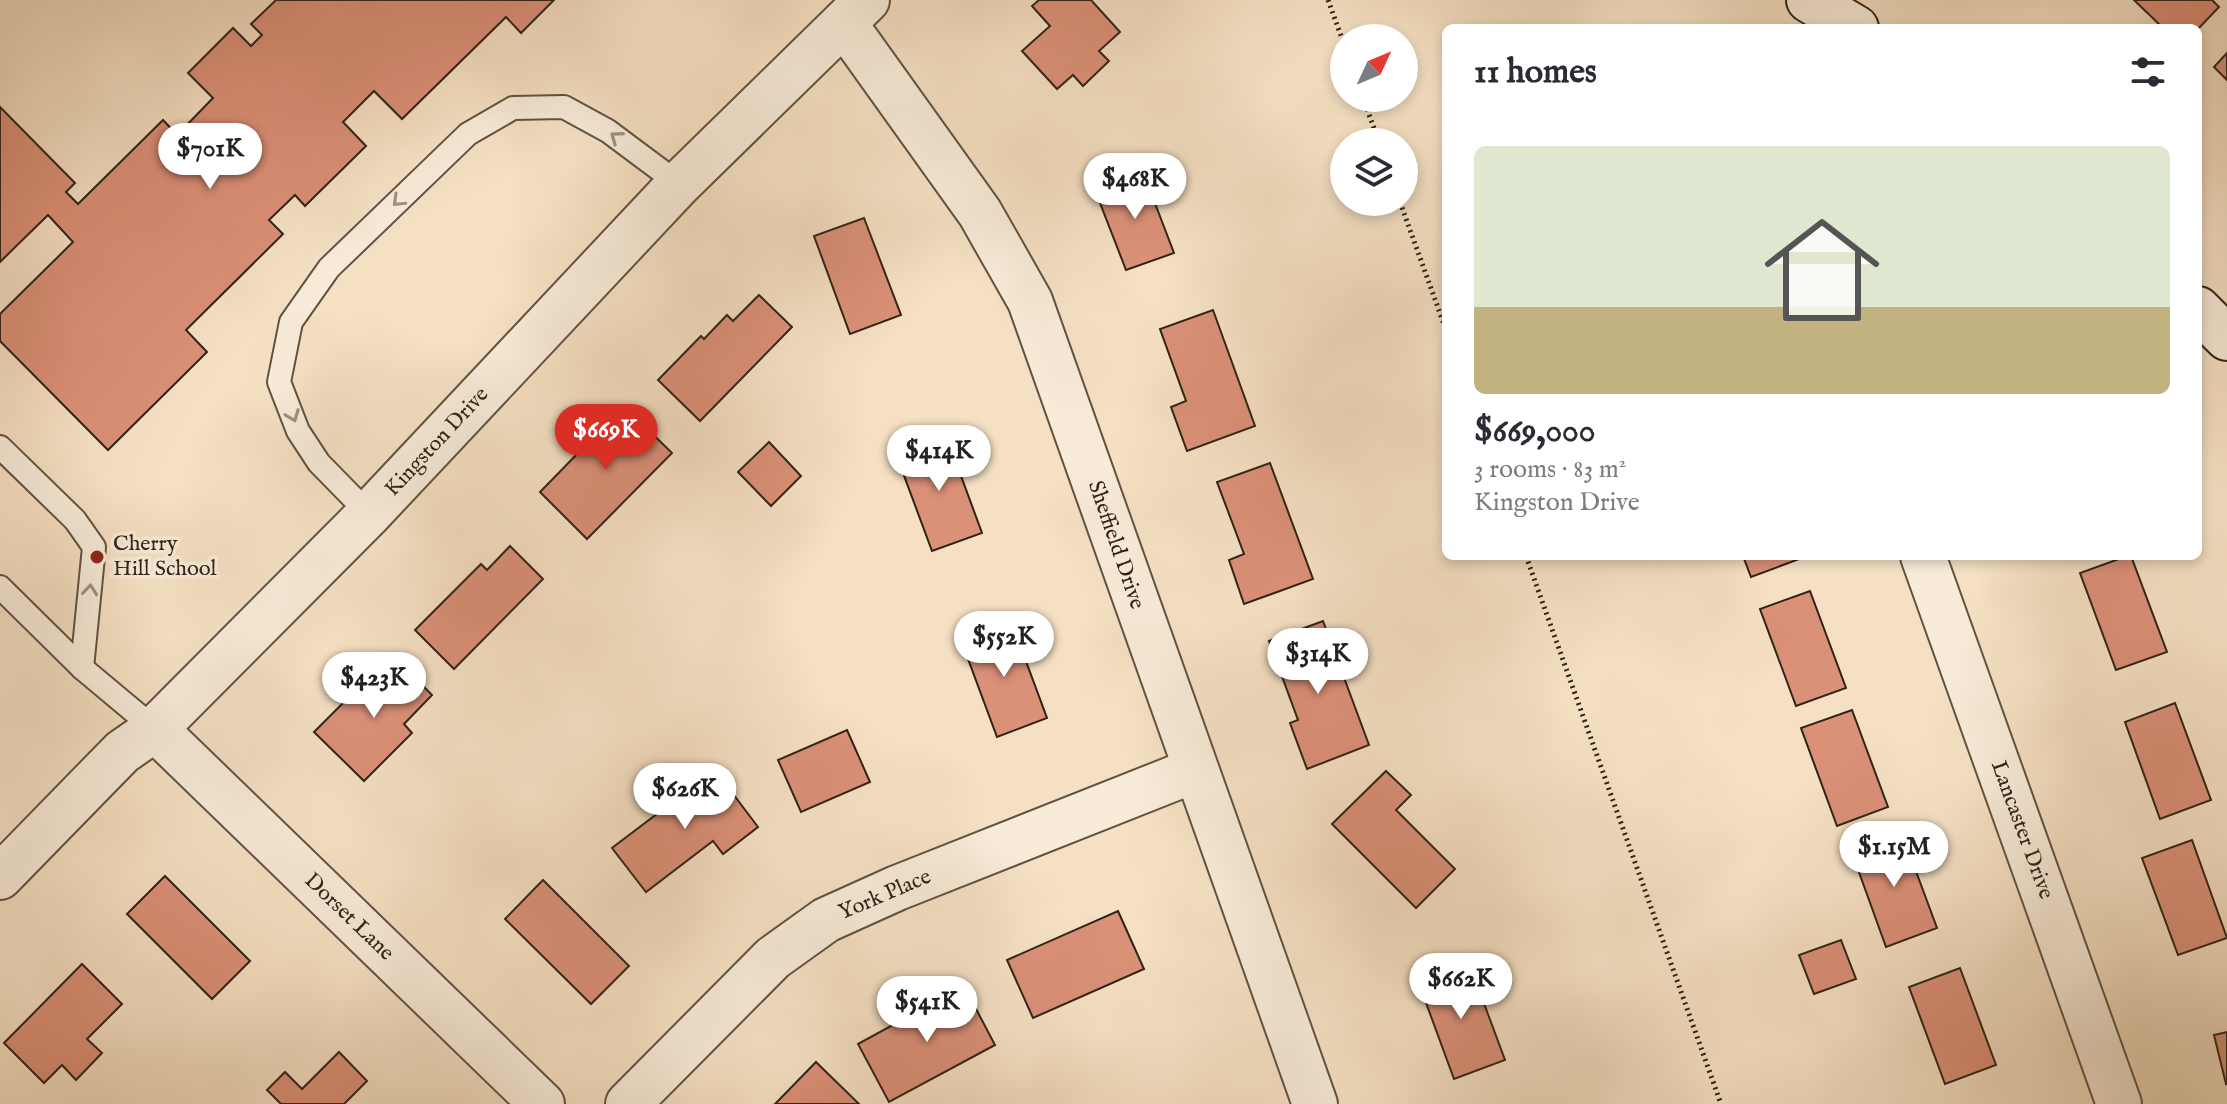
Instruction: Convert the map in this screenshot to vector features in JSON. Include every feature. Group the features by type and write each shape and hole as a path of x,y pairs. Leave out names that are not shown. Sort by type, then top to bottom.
{"street":[{"path":"1809,0 1849,24"},
{"name":"Kingston Drive","path":"0,877 122,752 155,729 369,514 679,184 856,12"},
{"name":"Sheffield Drive","path":"856,12 980,213 1030,301 1315,1104"},
{"path":"2202,313 2227,338"},
{"name":"Lancaster Drive","path":"1924,560 2119,1104"},
{"name":"Dorset Lane","path":"155,729 542,1104"},
{"name":"York Place","path":"628,1104 773,958 826,920 897,888 1195,770"}],"lane":[{"path":"369,514 319,463 298,431 279,382 291,322 329,268 468,134 513,108 564,107 608,131 679,184"},
{"path":"0,447 75,520 94,547 82,668"},
{"path":"0,587 82,668 155,729"}],"path":[{"path":"1328,0 1337,24"},
{"path":"1405,216 1442,319"},
{"path":"1527,560 1721,1104"}],"building":[{"path":"276,0 554,0 521,33 506,17 402,119 374,91 343,122 366,146 305,206 295,195 269,220 283,234 186,330 207,352 108,450 0,341 0,314 73,242 48,215 0,262 0,107 75,183 66,192 78,204 163,120 177,135 213,98 188,73 233,28 251,46 262,35 251,24"},
{"path":"1039,0 1091,0 1120,32 1099,51 1109,61 1083,86 1073,75 1057,89 1022,51 1050,26 1032,6"},
{"path":"2134,0 2212,0 2219,7 2202,25 2159,24"},
{"path":"2227,53 2227,80 2214,67"},
{"path":"1143,172 1174,253 1126,270 1095,190"},
{"path":"864,218 901,315 850,334 814,236"},
{"path":"759,295 792,327 700,421 658,380 701,336 704,339 727,315 733,321"},
{"path":"1213,310 1255,426 1187,451 1171,407 1186,401 1160,329"},
{"path":"624,406 672,453 587,539 540,492"},
{"path":"946,435 982,533 932,551 896,454"},
{"path":"769,442 801,476 771,506 738,472"},
{"path":"1270,463 1313,579 1244,604 1229,560 1244,554 1217,482"},
{"path":"510,546 543,579 454,669 415,630 481,564 487,570"},
{"path":"1745,560 1797,560 1751,577"},
{"path":"2116,560 2132,560 2167,652 2116,670 2080,573"},
{"path":"1810,591 1846,688 1796,706 1760,609"},
{"path":"1011,621 1047,718 997,737 961,640"},
{"path":"1323,621 1369,745 1307,769 1290,723 1298,720 1269,641"},
{"path":"396,659 432,695 404,724 412,733 364,781 314,732 359,687 364,691"},
{"path":"2175,703 2211,800 2160,819 2125,722"},
{"path":"1852,710 1888,807 1837,826 1801,728"},
{"path":"847,730 870,782 801,812 778,760"},
{"path":"715,770 758,827 723,854 713,841 646,892 612,848"},
{"path":"1386,771 1411,795 1396,810 1455,869 1416,908 1332,824"},
{"path":"1901,831 1937,928 1886,947 1851,850"},
{"path":"2192,840 2227,938 2178,955 2142,858"},
{"path":"165,876 250,961 212,999 127,914"},
{"path":"543,880 629,966 591,1004 505,919"},
{"path":"1118,911 1144,969 1033,1018 1007,960"},
{"path":"1841,940 1856,979 1814,994 1799,955"},
{"path":"1469,963 1505,1060 1454,1079 1418,981"},
{"path":"82,964 122,1004 87,1039 102,1053 76,1080 62,1065 44,1083 4,1043"},
{"path":"1960,968 1996,1065 1945,1084 1909,987"},
{"path":"964,986 995,1045 889,1102 858,1044"},
{"path":"2227,1032 2227,1083 2226,1084 2214,1035"},
{"path":"339,1052 367,1081 344,1104 281,1104 267,1090 285,1072 302,1089"},
{"path":"816,1062 859,1104 775,1104"}],"place":[{"name":"Cherry Hill School","path":"97,557"}]}
